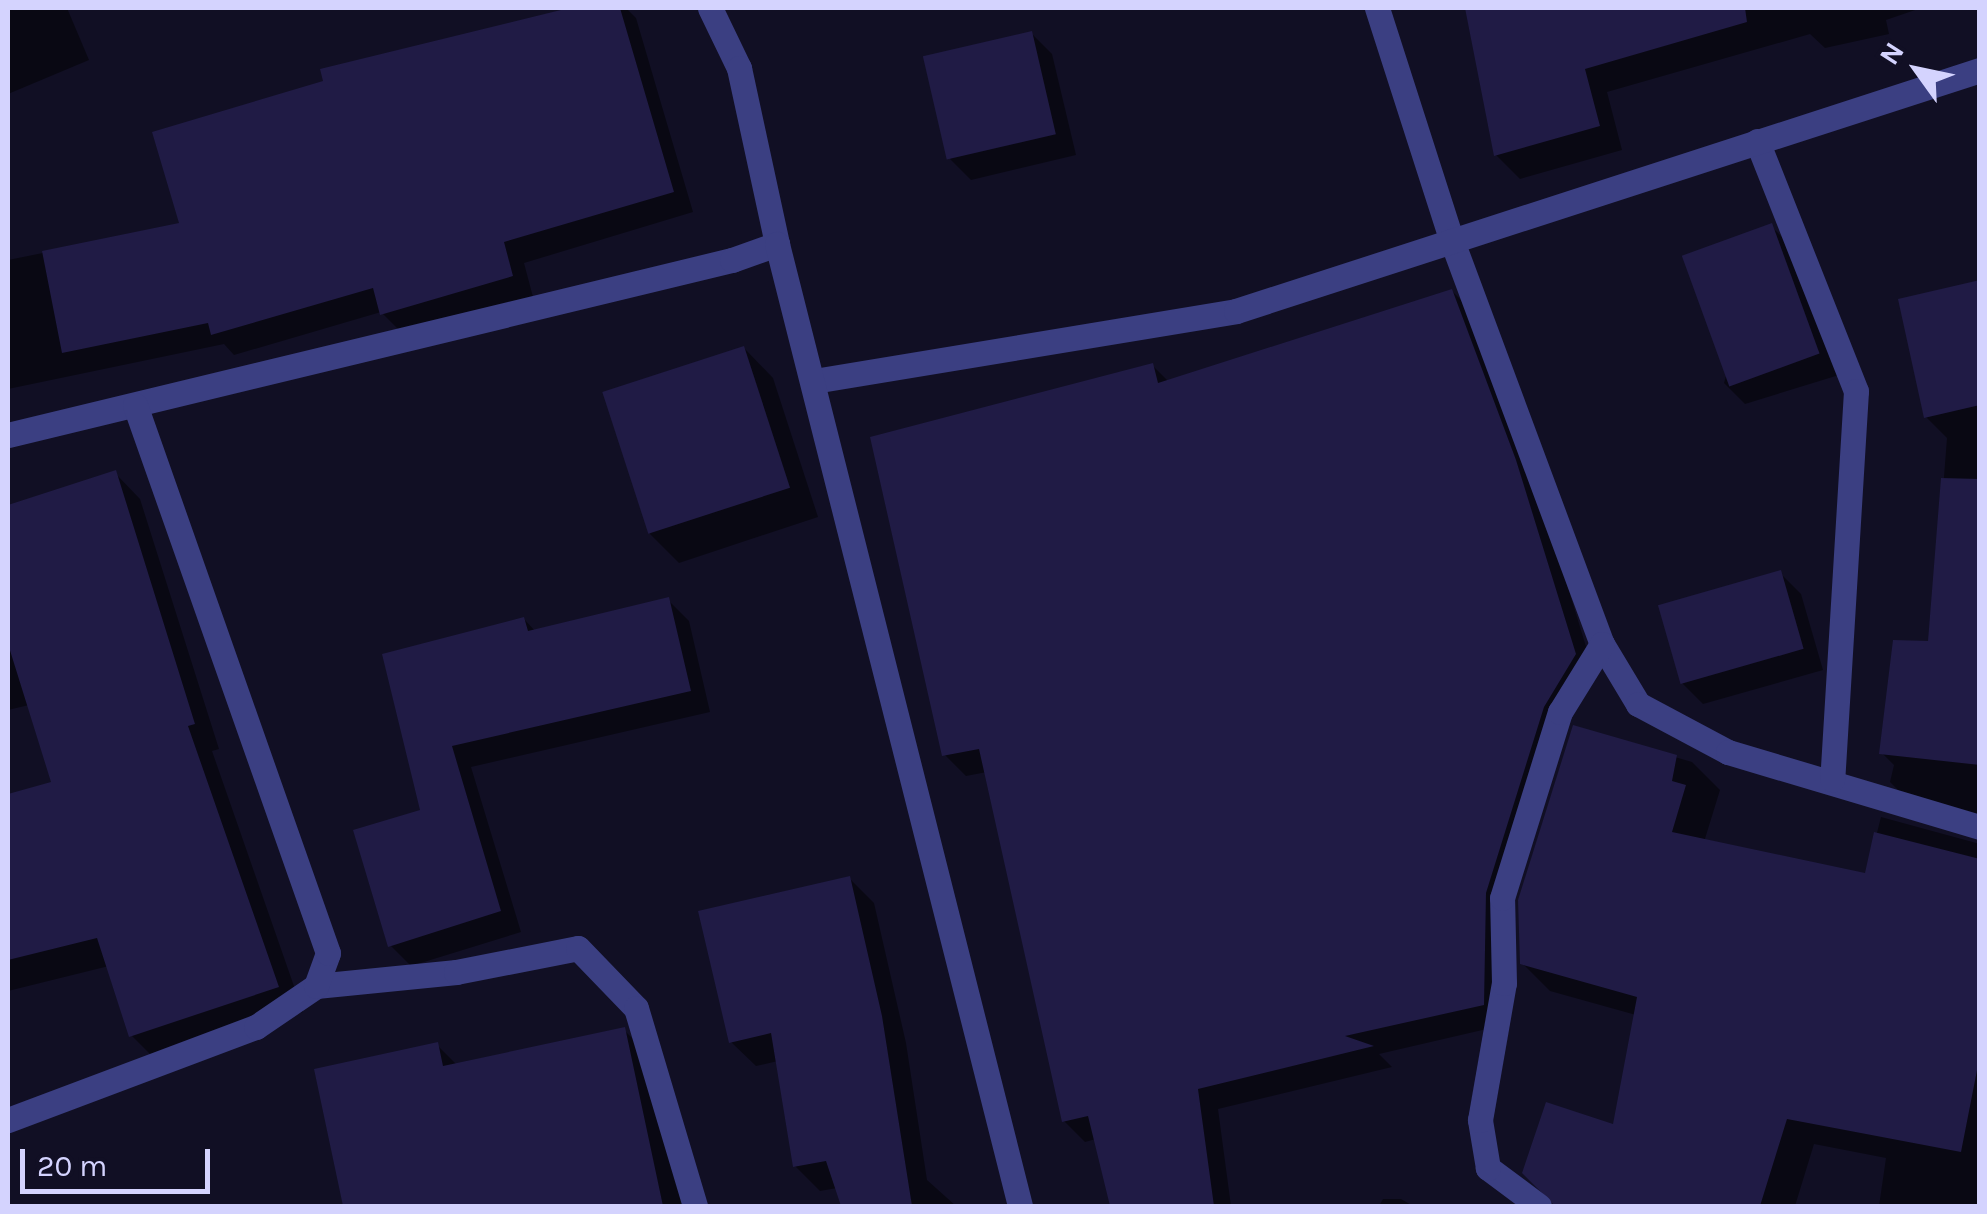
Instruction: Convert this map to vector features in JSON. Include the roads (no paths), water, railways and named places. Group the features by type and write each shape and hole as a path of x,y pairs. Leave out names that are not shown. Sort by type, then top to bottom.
{"street":[{"path":"710,8 738,68 777,244 1020,1206"},
{"path":"1377,8 1452,241 1602,644 1638,704 1728,752 1832,779 1980,827"},
{"path":"814,381 1236,311 1980,70"},
{"path":"1756,141 1856,391 1832,779"},
{"path":"8,435 732,260 777,244"},
{"path":"135,405 328,953 316,986"},
{"path":"1538,1206 1488,1168 1480,1120 1504,983 1502,898 1560,712 1602,644"},
{"path":"8,1120 256,1026 316,986 456,972 578,948 636,1008 695,1206"}]}
